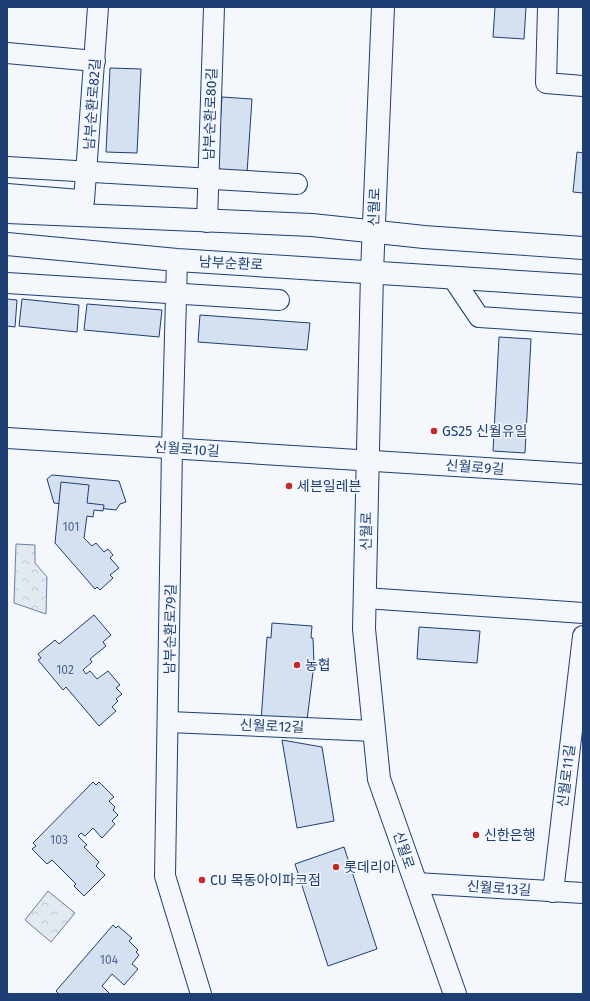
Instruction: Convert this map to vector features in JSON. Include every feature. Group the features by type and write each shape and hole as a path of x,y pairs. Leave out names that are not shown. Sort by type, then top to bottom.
{"main road":[{"name":"신월로","path":"383,7 372,272 364,629 379,779 455,994"},
{"path":"7,195 84,201 207,222"},
{"path":"7,212 207,222 312,225 583,248"},
{"name":"남부순환로","path":"8,244 177,260 583,286"}],"street":[{"name":"남부순환로82길","path":"84,201 98,7"},
{"name":"남부순환로80길","path":"207,222 214,7"},
{"path":"548,7 546,83 583,86"},
{"path":"7,53 95,61"},
{"path":"7,167 297,184"},
{"name":"남부순환로79길","path":"177,260 172,448 166,876 201,994"},
{"path":"452,277 479,317 583,324"},
{"path":"7,283 278,300"},
{"name":"신월로10길","path":"7,438 368,460"},
{"name":"신월로9길","path":"368,460 583,474"},
{"path":"365,598 583,613"},
{"name":"신월로11길","path":"552,892 583,636"},
{"name":"신월로12길","path":"169,722 374,731"},
{"name":"신월로13길","path":"416,883 583,893"}],"green space":[{"path":"16,544 35,545 35,563 47,577 46,614 14,603"},
{"path":"48,891 75,913 51,942 25,920"}],"building":[{"path":"495,7 526,7 524,39 493,37"},
{"path":"110,68 141,69 137,153 106,152"},
{"path":"222,97 252,99 247,173 217,171"},
{"path":"577,152 583,153 583,193 573,192"},
{"path":"7,299 17,300 15,327 7,326"},
{"path":"22,299 79,305 77,332 19,326"},
{"path":"87,304 162,310 159,337 84,330"},
{"path":"200,315 310,323 307,350 198,342"},
{"path":"499,337 531,339 525,453 493,451"},
{"path":"52,475 119,481 126,502 120,504 116,510 54,503 47,479"},
{"path":"61,482 89,485 87,503 104,505 103,511 94,510 93,517 87,516 84,538 92,546 96,543 104,552 108,549 113,555 110,558 119,568 110,575 113,578 100,590 97,587 95,589 55,543"},
{"path":"94,615 111,635 103,642 106,646 90,659 92,662 83,670 86,674 90,671 97,679 108,671 120,685 116,688 122,694 116,699 118,701 112,707 116,711 99,726 66,687 63,690 38,660 41,658 38,654 55,640 59,644"},
{"path":"272,623 312,626 311,638 313,638 314,664 307,720 261,721 267,637 271,638"},
{"path":"419,627 480,631 477,663 417,659"},
{"path":"282,740 322,747 334,821 297,828"},
{"path":"93,782 96,785 99,782 114,797 109,801 115,807 113,810 118,815 112,821 115,824 102,838 93,828 85,836 81,833 78,836 87,845 84,847 99,862 96,866 105,875 84,896 74,886 76,884 52,860 47,864 32,849 36,846 33,843"},
{"path":"344,847 377,949 328,966 295,864"},
{"path":"113,925 116,928 118,926 132,938 129,941 138,950 136,952 139,955 132,964 138,969 124,985 112,974 102,986 110,994 59,994 56,991"}],"place":[{"name":"GS25 신월유일","path":"434,431"},
{"name":"세븐일레븐","path":"289,486"},
{"name":"농협","path":"297,665"},
{"name":"신한은행","path":"476,835"},
{"name":"롯데리아","path":"336,867"},
{"name":"CU 목동아이파크점","path":"202,880"}]}
